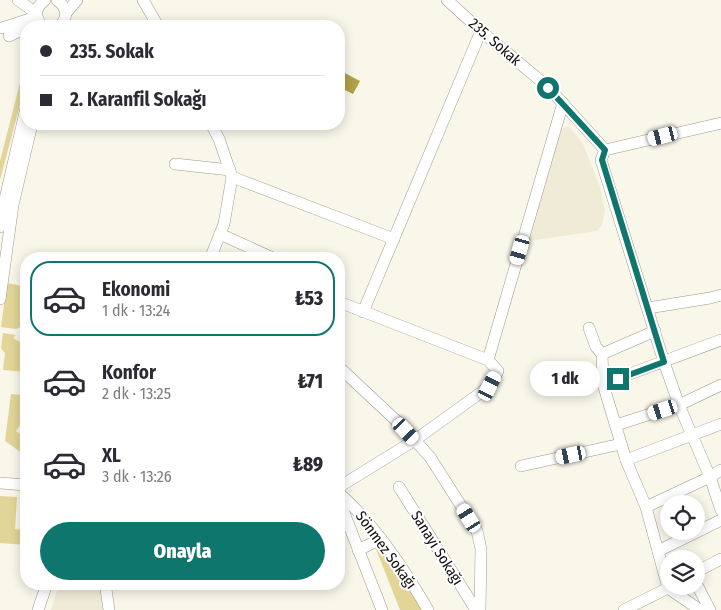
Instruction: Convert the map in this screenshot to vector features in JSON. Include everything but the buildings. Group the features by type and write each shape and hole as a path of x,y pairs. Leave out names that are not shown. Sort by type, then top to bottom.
{"street":[{"path":"18,0 37,20"},
{"path":"39,20 38,7 40,0"},
{"path":"64,20 64,4 77,0"},
{"path":"144,0 155,20"},
{"name":"235. Sokak","path":"447,0 548,88 605,150"},
{"path":"20,28 6,32 20,29"},
{"path":"363,312 481,31"},
{"path":"488,360 563,103"},
{"path":"721,122 605,150 602,160 664,362 721,510"},
{"path":"0,227 21,130"},
{"path":"0,299 13,205 31,130"},
{"path":"213,252 224,224 231,173 214,130"},
{"path":"175,164 231,173 394,239"},
{"path":"220,234 260,252"},
{"path":"648,308 721,295"},
{"path":"345,304 488,360 498,371 490,386 415,440 345,483"},
{"path":"589,328 596,347 602,354 603,384 626,460 646,507 660,557"},
{"path":"602,354 655,331"},
{"path":"603,384 721,340"},
{"path":"345,373 415,440 430,457 477,531 482,549 478,610"},
{"path":"616,425 679,405 721,385"},
{"path":"626,460 721,424"},
{"path":"521,466 621,444"},
{"path":"646,507 710,478 721,470"},
{"path":"0,483 20,485"},
{"name":"Sanayi Sokağı","path":"399,487 478,610"},
{"name":"Sönmez Sokağı","path":"345,498 381,539 428,610"},
{"path":"345,516 382,610"},
{"path":"658,551 721,520"},
{"path":"358,550 381,539"},
{"path":"705,567 721,559"},
{"path":"38,610 45,590"},
{"path":"106,590 109,610"},
{"path":"624,610 660,592"},
{"path":"680,595 700,610"},
{"path":"702,595 710,610"}],"shaded area":[{"path":"345,73 360,81 353,94 345,90"},
{"path":"20,83 20,105 0,180 0,161"},
{"path":"569,126 583,144 600,187 605,210 602,225 597,231 528,241 559,130"},
{"path":"7,283 20,286 20,327 16,329 1,327"},
{"path":"3,333 16,335 13,338 20,342 20,371 3,370 5,353 1,348"},
{"path":"11,394 20,395 20,426 16,431 20,434 20,452 5,441"},
{"path":"0,496 17,497 15,529 20,529 20,545 0,543"},
{"path":"385,546 425,610 400,610 376,549"},
{"path":"57,590 103,590 102,606 105,610 51,610"}],"route":[{"path":"548,88 605,150 602,160 664,362 618,379"}]}
